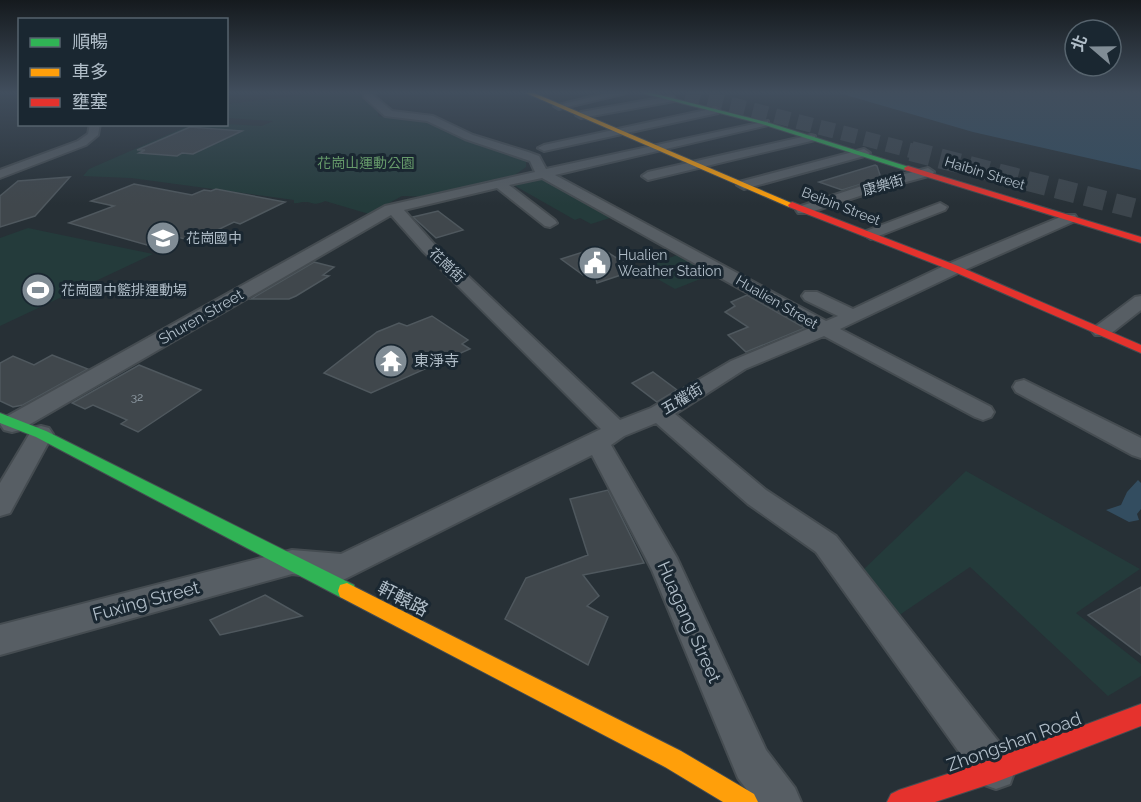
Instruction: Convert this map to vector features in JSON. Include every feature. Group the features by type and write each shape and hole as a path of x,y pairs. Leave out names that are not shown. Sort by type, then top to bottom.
{"main road":[{"name":"Haibin Street","path":"787,130 928,172 1141,240"},
{"name":"Beibin Street","path":"619,131 803,210 871,234 954,268 1141,349"},
{"name":"軒轅路","path":"6,421 41,434 292,562 673,759 746,802"},
{"name":"Zhongshan Road","path":"899,802 996,770 1141,715"}],"street":[{"path":"0,174 82,143 93,135 94,130"},
{"path":"455,130 535,159 542,173"},
{"path":"390,209 542,173 572,169 586,163 732,130"},
{"path":"572,169 571,162 544,148 619,131"},
{"path":"648,176 811,138"},
{"path":"744,185 864,153"},
{"name":"康樂街","path":"803,210 879,185 928,172"},
{"name":"Hualien Street","path":"542,173 825,329 983,412"},
{"path":"498,183 550,223"},
{"path":"871,234 940,207"},
{"name":"Shuren Street","path":"6,421 390,209"},
{"name":"花崗街","path":"390,209 399,213 428,247 606,436"},
{"name":"五權街","path":"292,562 343,567 606,436 659,413 738,365 825,329 954,268 1070,218"},
{"path":"811,296 851,315"},
{"path":"1102,331 1141,301"},
{"path":"1024,387 1141,449"},
{"path":"659,413 757,497 826,544 996,770"},
{"path":"0,506 41,434"},
{"name":"Huagang Street","path":"606,436 752,764 781,802"},
{"name":"Fuxing Street","path":"0,640 292,562"}],"green space":[{"name":"花崗山運動公園","path":"178,130 454,130 526,161 526,167 515,175 432,197 402,196 369,214 325,201 318,204 294,203 294,200 131,178 83,176 89,169"},
{"path":"541,175 616,216 591,224 580,218 575,220 510,183"},
{"name":"花崗國中籃排運動場","path":"28,228 153,254 0,326 0,238"},
{"path":"677,255 713,274 675,289 640,269"},
{"path":"966,471 1140,569 1076,613 1141,664 1141,676 1108,696 970,567 898,616 863,570"}],"water":[{"path":"968,130 1141,130 1141,170"},
{"path":"1138,480 1141,483 1141,509 1137,514 1139,520 1129,522 1106,510 1121,505 1127,492"}],"building":[{"path":"182,130 242,131 193,154 182,153 177,156 139,153 145,150 137,150"},
{"path":"875,165 881,178 842,190 819,182"},
{"path":"70,177 35,216 0,227 0,196 18,181"},
{"path":"134,184 192,195 204,190 216,189 285,202 240,224 234,222 205,236 197,234 185,239 169,235 147,245 69,223 114,206 91,201"},
{"path":"438,211 463,230 436,238 413,217"},
{"name":"Hualien Weather Station","path":"599,247 636,270 597,283 594,271 583,275 561,259"},
{"path":"314,262 334,267 323,275 329,276 289,299 251,299"},
{"path":"747,295 805,328 746,352 728,335 748,327 725,312 735,306 731,302"},
{"name":"東淨寺","path":"432,316 468,340 462,344 470,349 371,393 324,373 377,332 399,323 407,326"},
{"path":"52,355 88,369 23,405 13,407 0,401 0,363 13,356 34,365"},
{"path":"139,365 201,390 138,432 121,424 127,420 93,405 85,409 72,403"},
{"path":"653,372 677,390 657,402 632,383"},
{"path":"608,490 644,563 583,575 599,596 587,606 608,617 588,665 505,619 526,578 588,555 570,499"},
{"path":"1141,587 1141,655 1088,615"},
{"path":"265,595 302,616 220,635 210,620"}],"tunnel":[{"path":"833,130 917,152"},
{"path":"911,151 1141,210"}],"traffic: fast":[{"path":"788,130 908,168"},
{"path":"0,418 41,434 347,591"}],"traffic: slow":[{"path":"617,130 792,205"},
{"path":"347,591 673,759 746,802"}],"traffic: jam":[{"path":"908,168 1141,240"},
{"path":"792,205 954,268 1141,349"},
{"path":"899,802 996,770 1141,715"}],"place":[{"name":"花崗國中","path":"163,238"},
{"name":"Hualien Weather Station","path":"595,263"},
{"name":"花崗國中籃排運動場","path":"38,290"},
{"name":"東淨寺","path":"391,361"}]}
